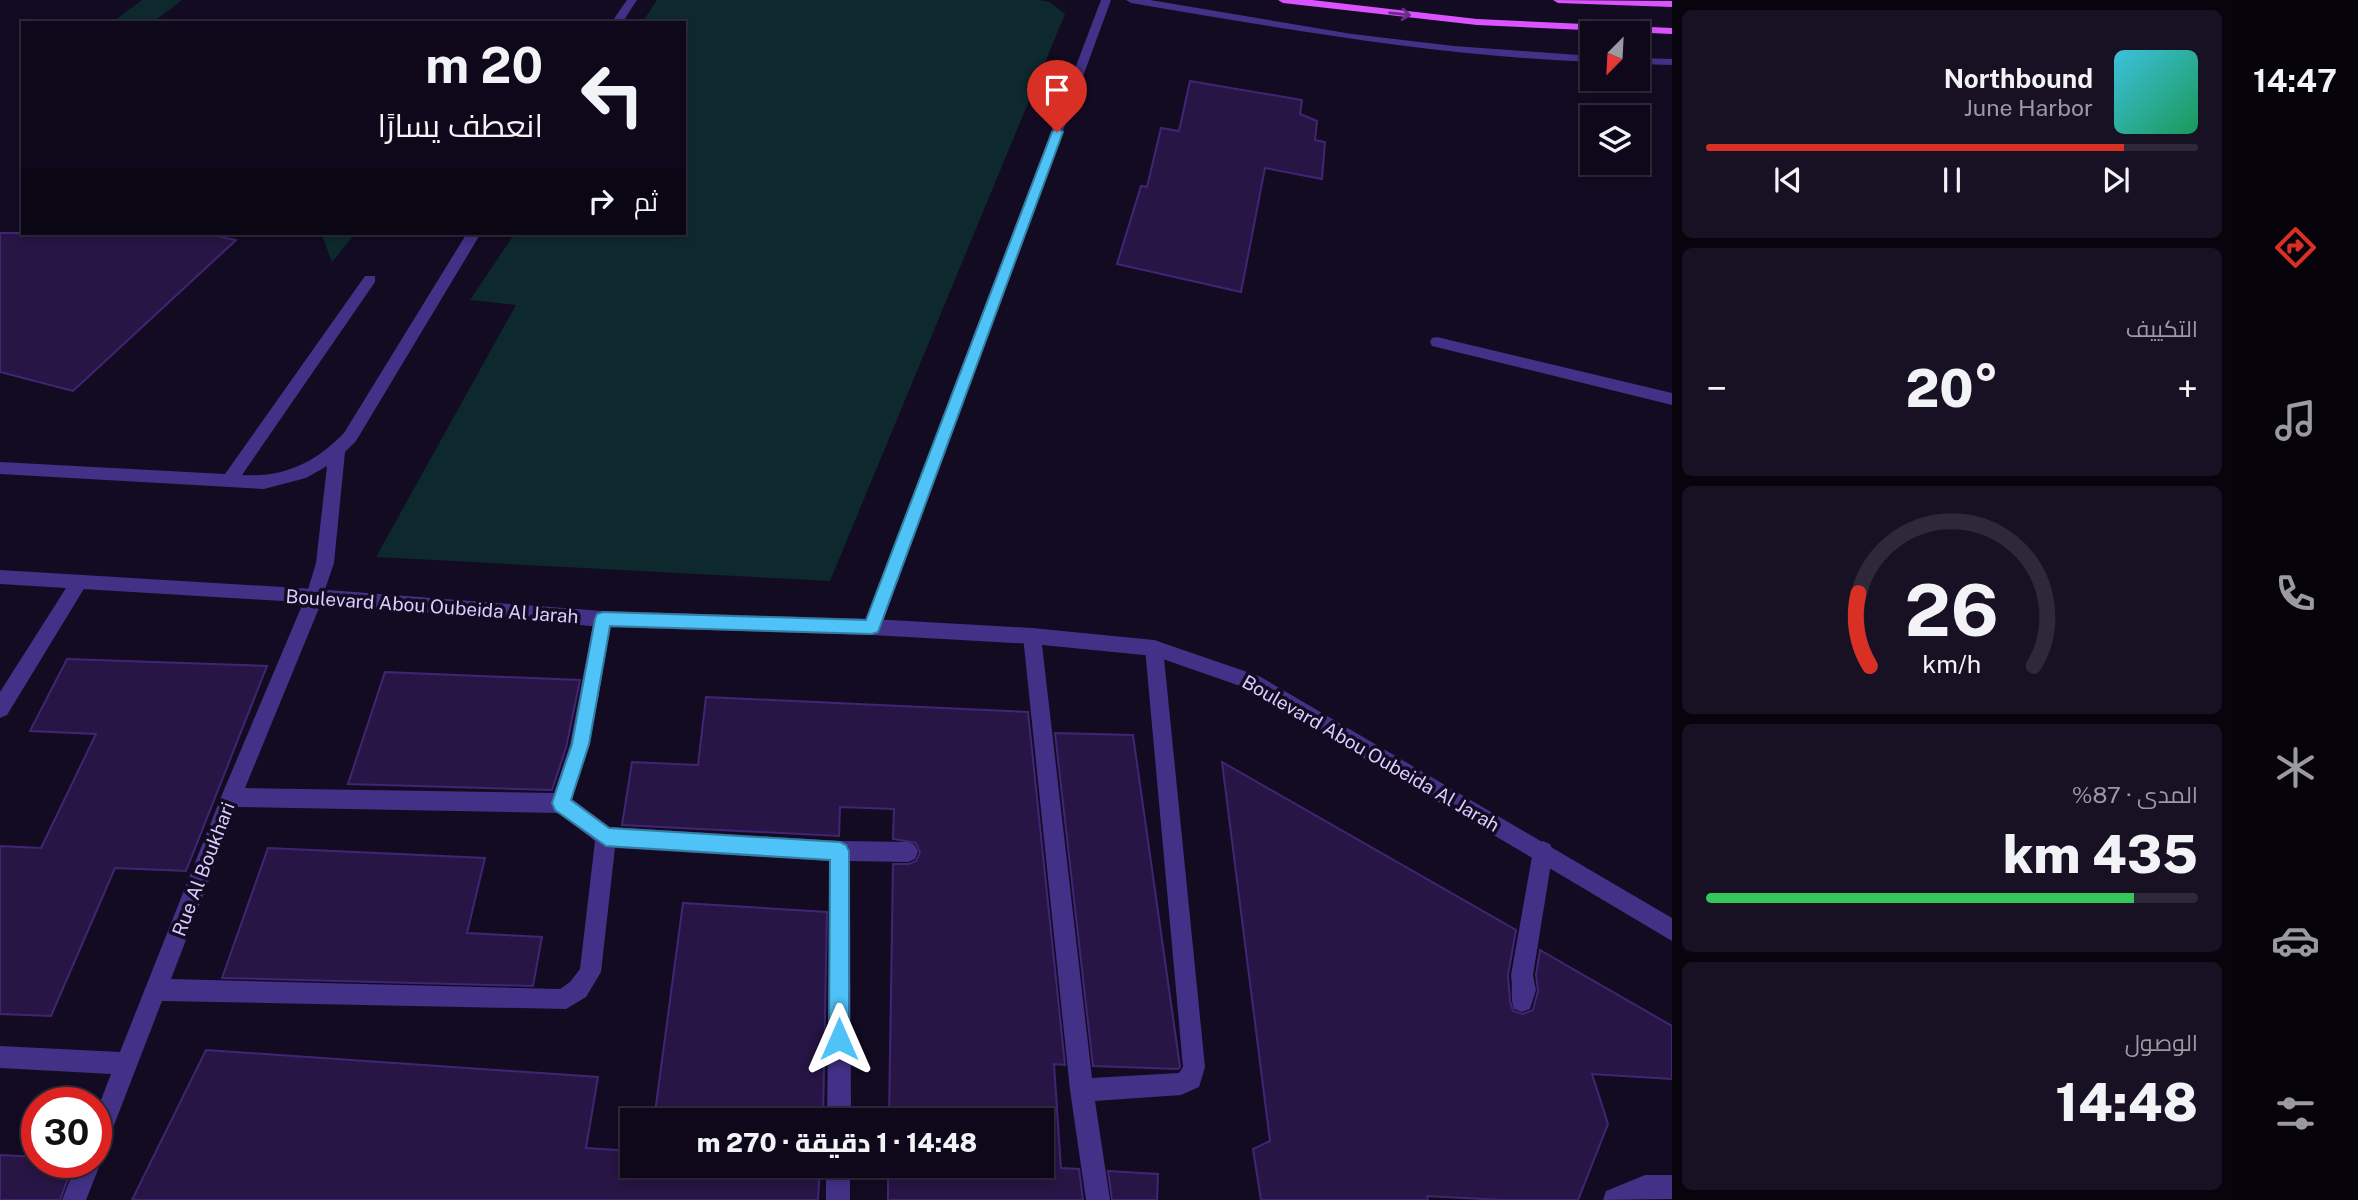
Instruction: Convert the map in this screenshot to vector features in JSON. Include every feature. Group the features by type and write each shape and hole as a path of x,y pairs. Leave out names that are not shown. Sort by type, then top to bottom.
{"main road":[{"path":"1283,0 1477,22 1672,31"},
{"path":"1558,0 1672,4"}],"street":[{"path":"617,21 632,0"},
{"path":"872,627 1106,0"},
{"path":"1131,0 1352,37 1454,49 1580,58"},
{"path":"1650,61 1672,62"},
{"path":"0,468 264,483 291,478 317,467 337,452 360,421 473,235"},
{"path":"229,482 370,279"},
{"path":"1437,342 1672,399"},
{"name":"Rue Al Boukhari","path":"112,1104 231,797 315,596 325,563 337,452"},
{"name":"Boulevard Abou Oubeida Al Jarah","path":"0,578 315,596 603,619 872,627 1032,636 1154,648 1252,682 1672,930"},
{"path":"0,709 79,582"},
{"path":"561,803 580,744 603,619"},
{"path":"1032,636 1082,1090 1098,1200"},
{"path":"1082,1090 1181,1084 1191,1079 1194,1067 1154,648"},
{"path":"231,797 561,803 606,836 840,851 908,852"},
{"path":"156,990 560,1000 570,998 581,988 590,972 606,836"},
{"path":"839,1108 840,851"},
{"path":"1521,1001 1525,990 1521,975 1529,945 1543,852"},
{"path":"0,1057 128,1064"},
{"path":"74,1200 83,1178"},
{"path":"838,1178 838,1200"},
{"path":"1615,1200 1645,1187 1672,1187"}],"green space":[{"path":"142,0 182,0 155,21 114,21"},
{"path":"657,0 1039,0 1050,2 1065,14 830,581 376,557 516,305 470,300 514,235 686,235 686,21 643,21"},
{"path":"322,235 354,235 332,262"}],"building":[{"path":"1190,81 1302,100 1300,114 1317,121 1315,140 1325,142 1322,179 1265,168 1241,292 1117,264 1141,186 1147,187 1161,128 1179,131"},
{"path":"0,233 211,235 236,240 73,391 0,372"},
{"path":"67,659 267,666 186,871 115,868 51,1016 0,1014 0,846 41,848 96,734 30,731"},
{"path":"385,672 580,680 566,748 552,790 348,784"},
{"path":"706,697 1028,712 1065,1065 1054,1064 1061,1168 1079,1169 1083,1200 888,1200 888,1178 1054,1178 1054,1108 889,1108 893,864 916,861 920,853 916,843 893,839 894,809 840,807 839,836 622,825 632,762 698,765"},
{"path":"1055,733 1133,735 1180,1067 1178,1069 1093,1066"},
{"path":"1222,762 1516,930 1508,975 1513,1011 1523,1014 1533,1010 1538,991 1536,975 1540,950 1672,1026 1672,1079 1592,1074 1608,1124 1578,1200 1427,1196 1428,1200 1261,1200 1253,1149 1270,1141"},
{"path":"268,848 485,858 467,933 542,937 533,986 222,978"},
{"path":"683,903 827,912 823,1108 656,1108"},
{"path":"206,1050 598,1077 586,1148 620,1150 620,1178 819,1178 818,1200 132,1200"},
{"path":"0,1155 21,1156 21,1178 68,1178 60,1200 0,1200"},
{"path":"1108,1171 1158,1174 1157,1200 1112,1200"}],"route":[{"path":"839,1039 840,851 606,836 561,803 580,744 603,619 872,627 1057,132"}]}
